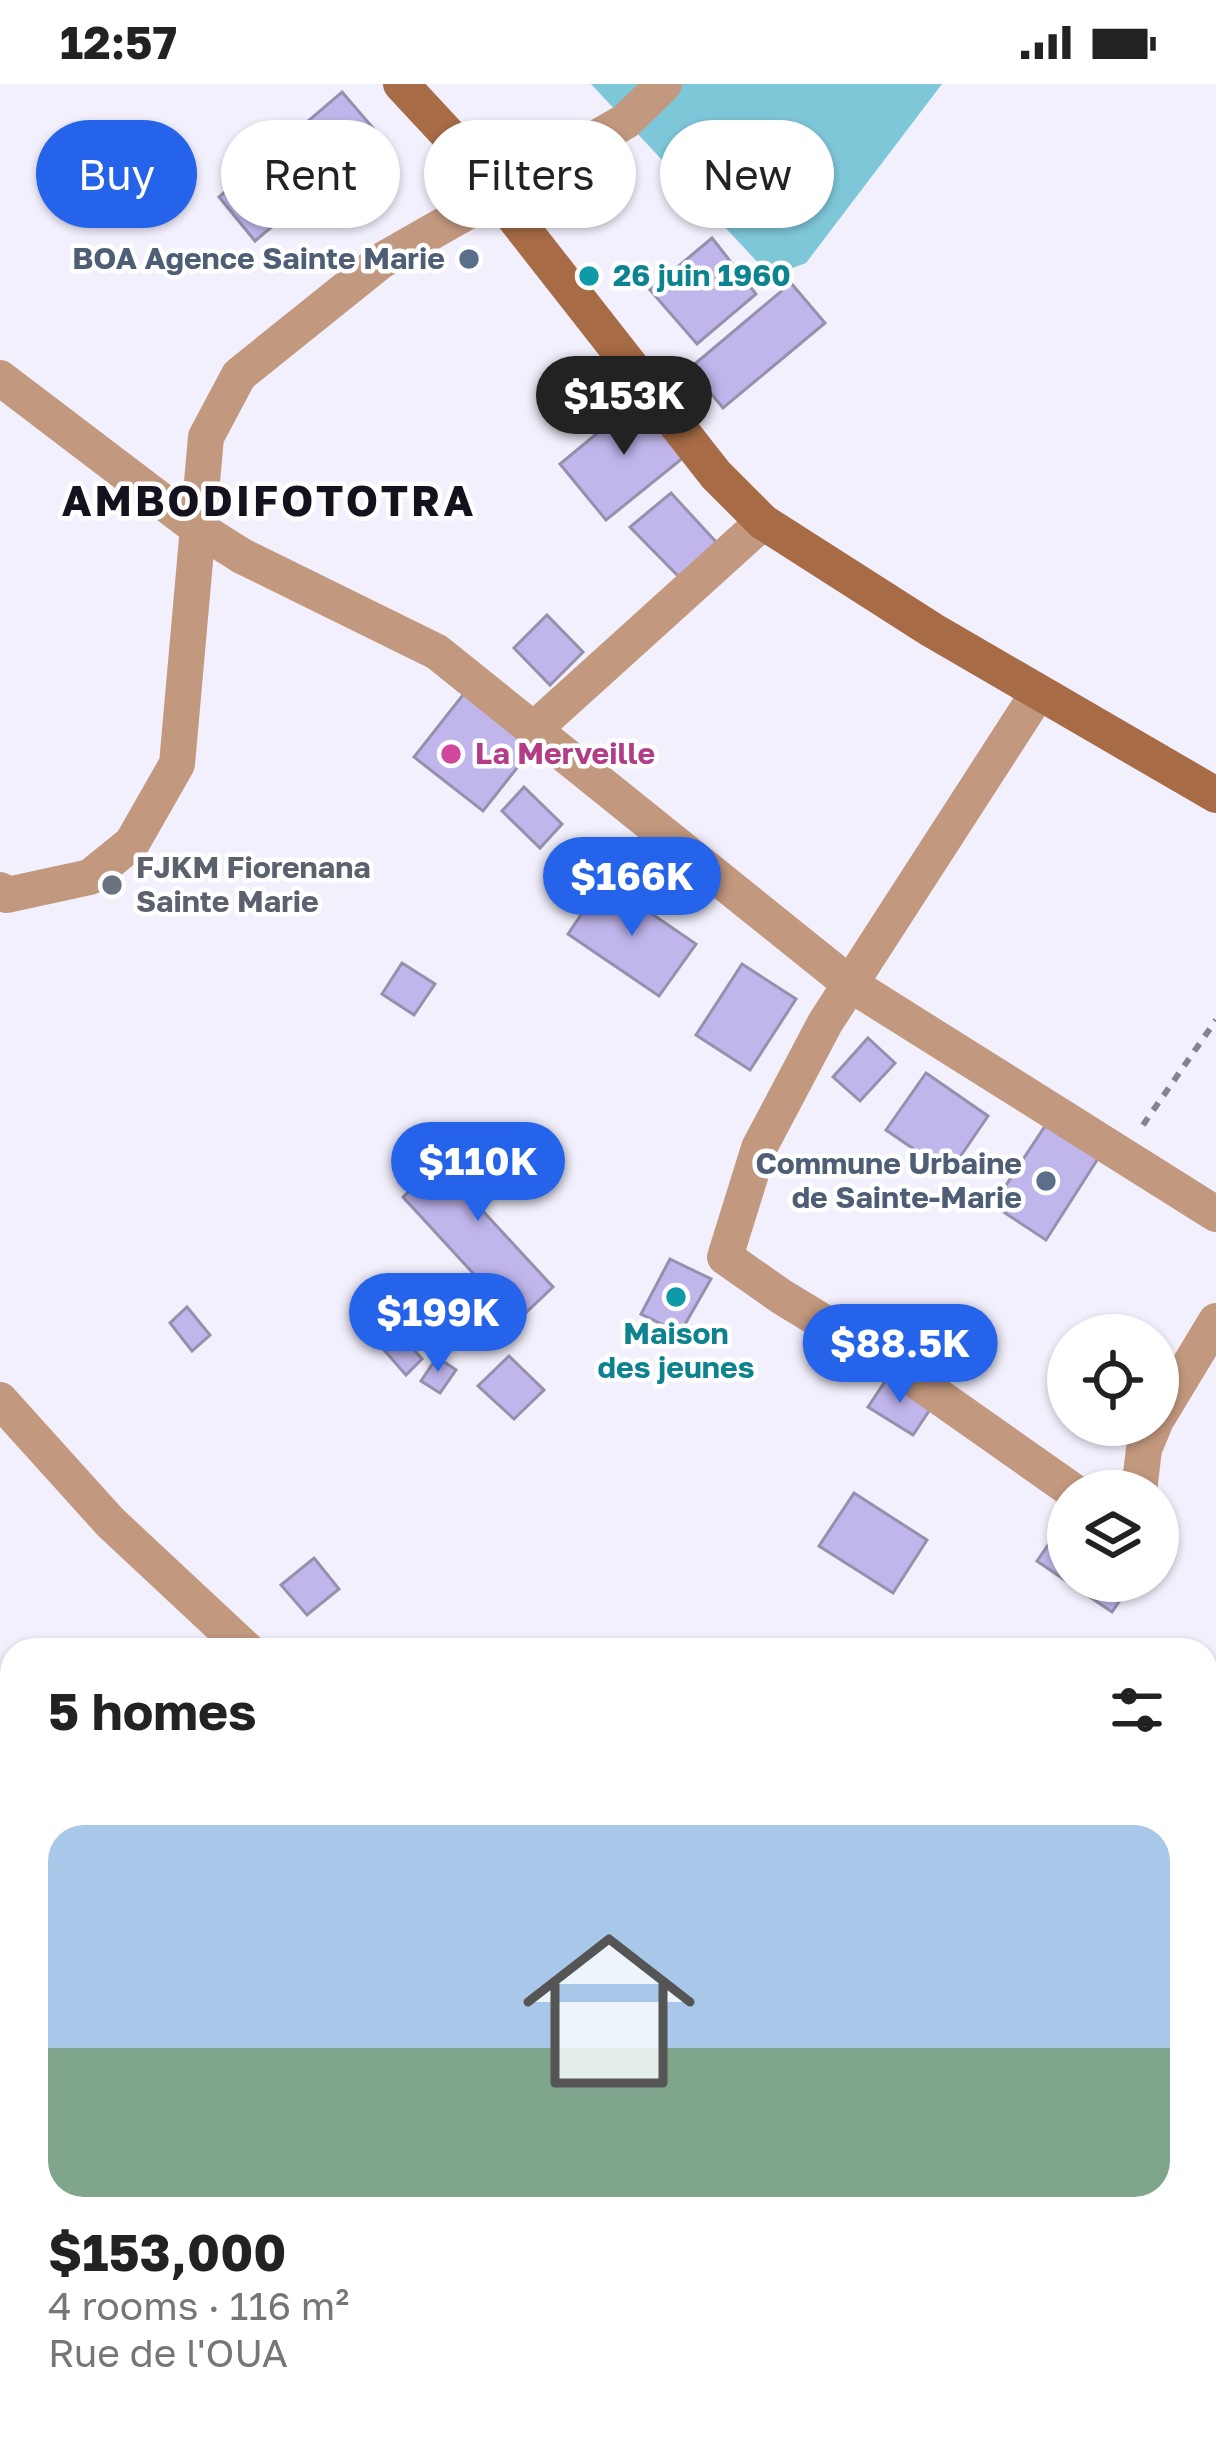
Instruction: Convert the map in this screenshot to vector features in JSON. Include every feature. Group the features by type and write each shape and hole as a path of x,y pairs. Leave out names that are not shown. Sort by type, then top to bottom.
{"main road":[{"path":"401,84 435,120"},
{"path":"521,228 716,475 763,521 1038,693 1216,795"}],"street":[{"path":"627,120 664,84"},
{"path":"0,890 7,895 90,877 132,843 177,764 206,437 239,375 381,261 439,228"},
{"path":"0,378 196,527 242,556 437,652 850,984 1216,1214"},
{"path":"532,731 763,521"},
{"path":"1038,693 850,984 759,1148 725,1257 891,1363 1047,1473"},
{"path":"1179,1383 1216,1321"},
{"path":"0,1400 110,1522 234,1638"}],"path":[{"path":"1124,1153 1216,1020"}],"water":[{"path":"591,84 942,84 834,226 834,120 660,120 660,158 636,132 636,120 625,120"},
{"path":"726,228 833,228 806,263 787,270 764,269"}],"building":[{"path":"342,92 366,120 309,120"},
{"path":"244,228 270,228 255,241"},
{"path":"712,238 756,294 697,344 650,290"},
{"path":"791,283 825,323 723,408 690,368"},
{"path":"642,396 689,453 606,520 560,464"},
{"path":"671,493 717,543 679,577 630,527"},
{"path":"547,615 583,652 550,685 514,648"},
{"path":"466,691 535,745 483,811 414,757"},
{"path":"524,787 562,824 540,848 502,811"},
{"path":"604,881 696,944 659,996 568,934"},
{"path":"402,963 435,984 414,1015 382,994"},
{"path":"742,964 796,999 750,1070 696,1035"},
{"path":"868,1038 895,1063 860,1101 833,1077"},
{"path":"926,1073 988,1116 949,1173 886,1130"},
{"name":"Commune Urbaine de Sainte-Marie","path":"1047,1123 1099,1157 1046,1240 993,1205"},
{"path":"473,1132 515,1178 481,1209 553,1287 517,1321 403,1197"},
{"name":"Maison des jeunes","path":"670,1259 711,1279 680,1333 641,1314"},
{"path":"187,1307 210,1335 192,1351 170,1323"},
{"path":"401,1335 422,1359 406,1375 384,1350"},
{"path":"509,1356 544,1390 514,1419 478,1386"},
{"path":"437,1357 456,1370 440,1393 421,1381"},
{"path":"888,1377 933,1405 913,1435 868,1407"},
{"path":"854,1493 927,1540 893,1593 819,1546"},
{"path":"1047,1546 1047,1568 1037,1561"},
{"path":"314,1558 339,1589 307,1615 281,1585"},
{"path":"1097,1602 1119,1602 1112,1612"}],"place":[{"name":"BOA Agence Sainte Marie","path":"469,259"},
{"name":"26 juin 1960","path":"589,276"},
{"name":"La Merveille","path":"451,754"},
{"name":"FJKM Fiorenana Sainte Marie","path":"112,885"},
{"name":"Commune Urbaine de Sainte-Marie","path":"1046,1181"},
{"name":"Maison des jeunes","path":"676,1297"}],"district":[{"name":"AMBODIFOTOTRA","path":"269,501"}]}
